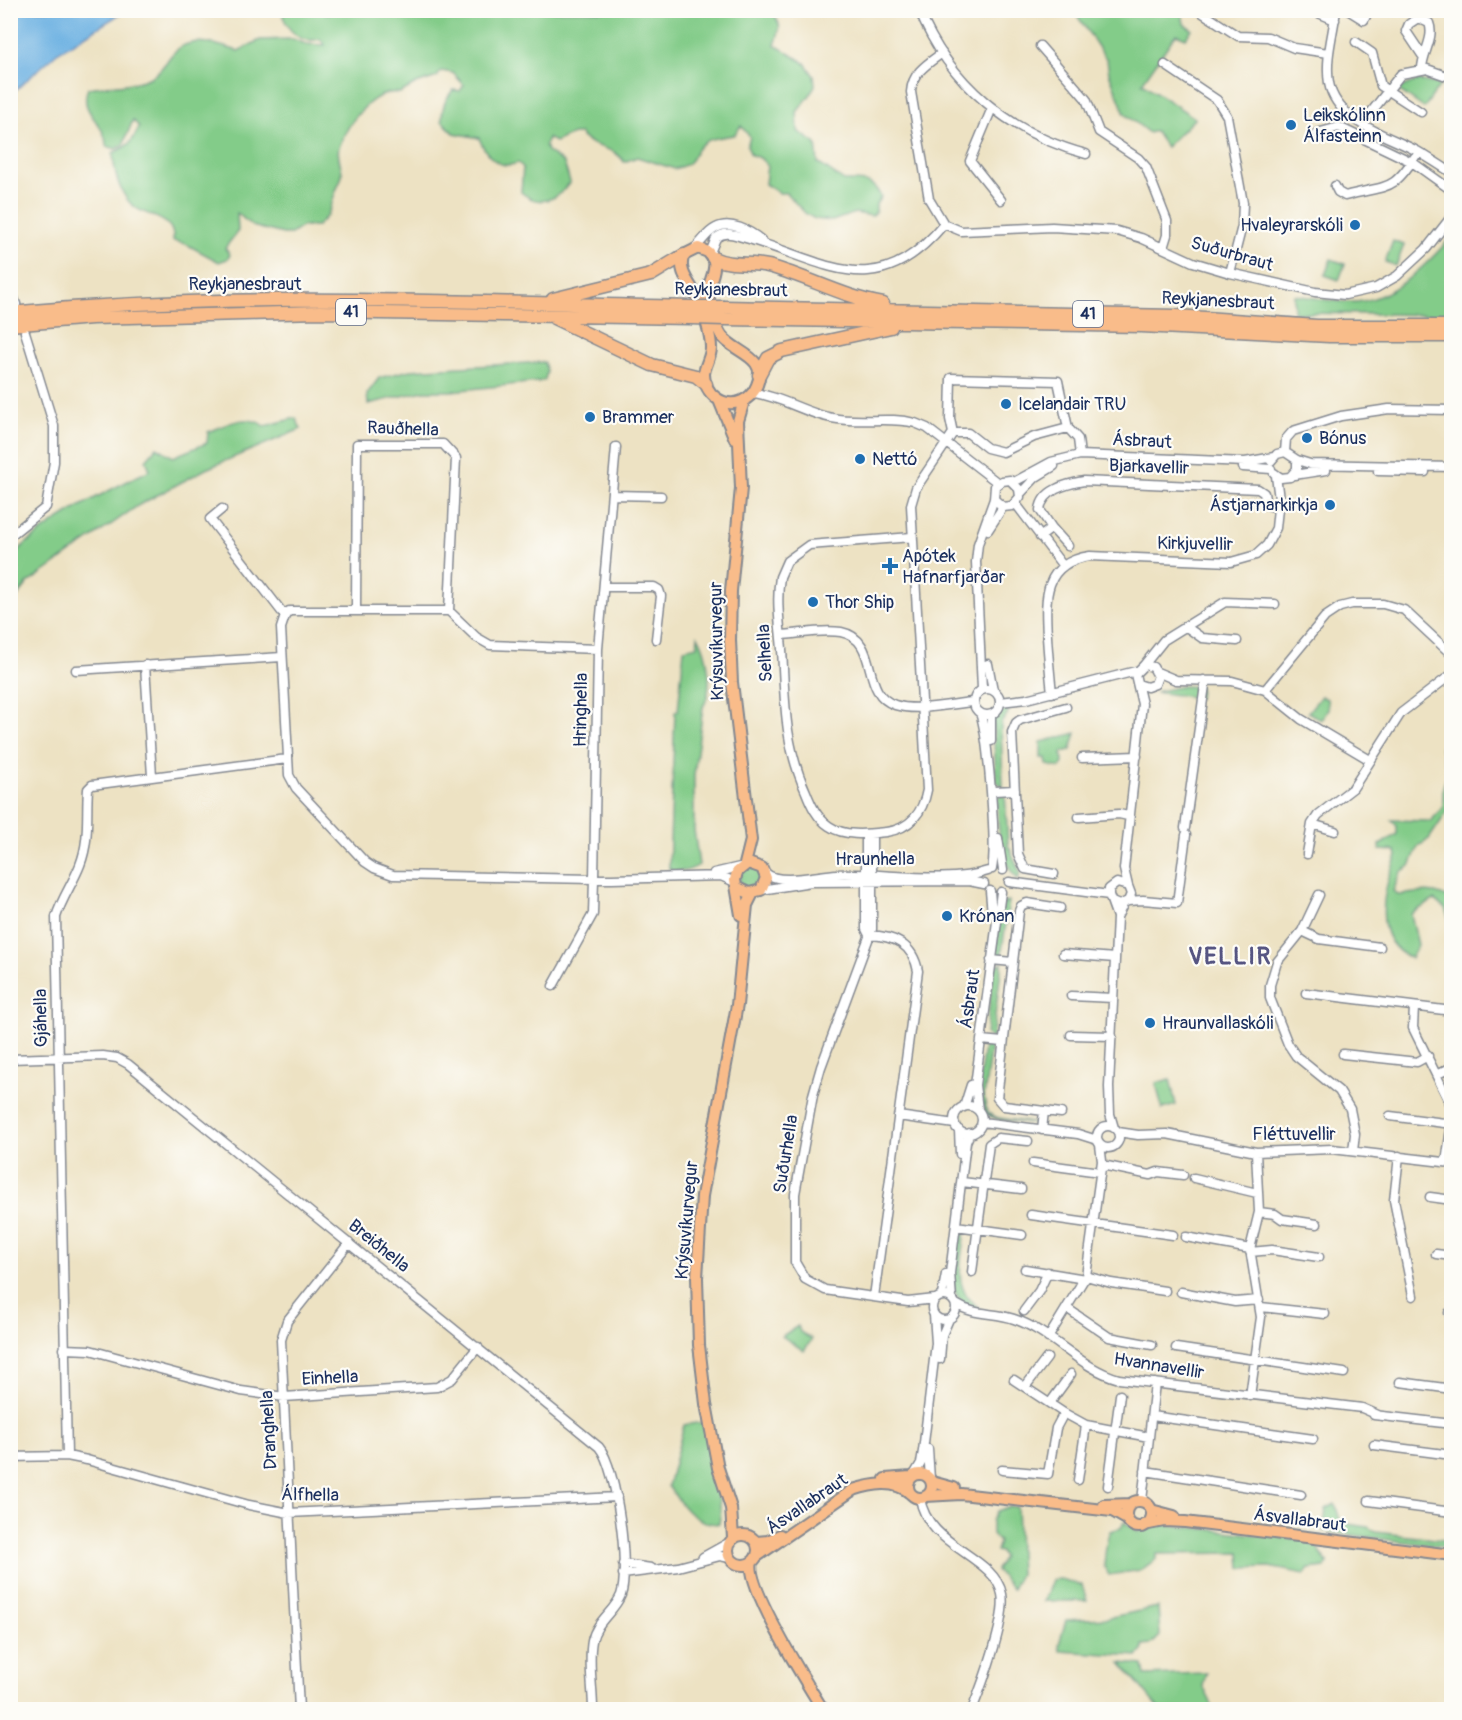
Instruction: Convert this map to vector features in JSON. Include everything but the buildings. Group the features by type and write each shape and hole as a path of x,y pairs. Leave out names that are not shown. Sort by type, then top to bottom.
{"highway":[{"path":"502,303 557,298 634,280 661,270 689,252"},
{"path":"711,256 726,263 751,263 774,267 849,296 882,304 1016,312"},
{"name":"Reykjanesbraut","path":"14,309 152,303 502,303 691,313"},
{"name":"Reykjanesbraut","path":"10,325 92,318 289,312 532,315 1016,312 1177,316 1317,326 1452,326"},
{"name":"Reykjanesbraut","path":"725,313 1214,328 1329,336 1452,336"},
{"path":"532,315 567,323 652,365 696,376 706,384"},
{"path":"759,378 768,358 782,351 871,330 896,326 1008,327 1043,324"}],"main road":[{"path":"706,384 704,374 711,344 700,299 682,272 681,261 689,252 711,256 714,271 709,294 718,328 727,342 753,359 759,378"},
{"name":"Krýsuvíkurvegur","path":"759,378 738,416 736,441 741,488 731,591 730,661 751,840 762,869"},
{"name":"Krýsuvíkurvegur","path":"706,384 719,400 736,441"},
{"path":"719,400 728,404 748,397"},
{"name":"Krýsuvíkurvegur","path":"743,865 751,840"},
{"path":"743,865 762,869 765,882 757,891 745,892 737,885 743,865"},
{"name":"Krýsuvíkurvegur","path":"737,885 744,934"},
{"name":"Krýsuvíkurvegur","path":"753,1539 731,1508 718,1468 706,1404 699,1346 697,1278 702,1196 733,1028 747,905 757,891"},
{"path":"931,1480 932,1488 919,1496 908,1484 913,1476 923,1474 945,1487 1077,1503 1131,1504 1142,1501 1151,1510 1151,1517 1144,1525 1135,1526 1128,1521 1126,1514 1131,1504"},
{"name":"Ásvallabraut","path":"753,1539 768,1540 783,1533 849,1487 867,1481 913,1476"},
{"name":"Ásvallabraut","path":"754,1560 853,1490 868,1486 893,1485 903,1487 919,1496 962,1494 1112,1511 1128,1521"},
{"name":"Krýsuvíkurvegur","path":"731,1508 731,1540"},
{"name":"Ásvallabraut","path":"1151,1510 1173,1516 1452,1550"},
{"name":"Ásvallabraut","path":"1144,1525 1164,1521 1185,1522 1452,1555"},
{"path":"773,1622 752,1577 753,1539 742,1534 731,1540 728,1549 733,1561 773,1622 823,1710"},
{"path":"733,1561 754,1560"}],"street":[{"path":"920,10 942,53 964,83 992,108 1036,136 1086,154"},
{"path":"1198,10 1238,36 1275,39 1294,48 1328,53"},
{"path":"1311,10 1335,20"},
{"path":"1336,10 1328,53 1329,85 1335,98 1345,111 1362,124 1418,152 1452,173"},
{"path":"1348,10 1364,20 1369,10"},
{"path":"1356,42 1372,53 1381,86 1421,112"},
{"path":"1040,46 1086,99 1099,132 1138,158 1146,167 1167,221 1167,235 1163,248"},
{"path":"711,256 716,238 724,233 766,244 838,269 869,272 888,268 914,255 944,224 929,200 911,92 912,80 919,71 942,53"},
{"path":"1422,55 1422,69"},
{"path":"1165,65 1217,100 1227,116 1243,203 1242,226 1230,273"},
{"path":"1362,124 1396,77 1422,69 1437,71 1452,78"},
{"path":"992,108 970,161 1000,200"},
{"path":"1317,133 1339,127 1412,162 1447,187"},
{"path":"1335,186 1340,194 1345,196 1387,187 1402,177 1418,152"},
{"name":"Suðurbraut","path":"944,224 972,232 1044,227 1101,229 1130,234 1193,262 1230,273 1325,293 1345,294 1368,291 1384,284 1409,267 1452,216"},
{"path":"689,252 713,229 722,226 744,230 766,244"},
{"path":"10,287 14,309"},
{"path":"10,536 46,507 56,444 54,426 25,332"},
{"path":"759,378 776,398"},
{"path":"1068,428 1034,437 1004,452 987,448 968,433 953,433 950,419 951,378 1058,381 1068,428 1078,439 1080,455"},
{"path":"748,397 776,398 808,412 833,419 915,423 927,428 998,483"},
{"path":"1285,452 1286,439 1293,431 1341,416 1389,409 1452,410"},
{"name":"Selhella","path":"912,537 825,542 802,548 787,561 780,577 788,744 797,773 814,809 828,826 848,833 891,832 910,823 926,799 911,505 916,488 953,433"},
{"name":"Rauðhella","path":"356,611 357,444 443,444 456,458 449,611"},
{"path":"598,649 616,447"},
{"path":"1285,452 1274,457 1274,472 1290,477 1319,470 1452,472"},
{"path":"1285,452 1297,460 1317,465 1452,467"},
{"name":"Ásbraut","path":"1014,482 1051,462 1080,455 1245,462 1274,457"},
{"path":"1290,477 1297,469 1297,460"},
{"name":"Ásbraut","path":"1020,494 1047,469 1069,462 1274,472"},
{"name":"Kirkjuvellir","path":"1063,566 1078,558 1090,556 1240,562 1256,555 1268,545 1276,528 1278,492 1274,472"},
{"name":"Kirkjuvellir","path":"1278,492 1290,477"},
{"path":"982,689 976,562 982,531 994,499 993,490 998,483 1006,480 1014,482 1020,494 1016,504"},
{"name":"Bjarkavellir","path":"1068,546 1040,510 1044,499 1062,486 1084,481 1256,488 1264,493 1266,505 1278,508"},
{"path":"612,495 661,496"},
{"path":"994,499 1003,507"},
{"path":"980,713 991,715 998,710 1000,702 993,690 988,671 981,563 989,527 1003,507 1016,504"},
{"path":"1016,504 1063,566 1051,581 1046,597 1052,693"},
{"path":"222,509 210,519 285,616"},
{"path":"1040,537 1052,528"},
{"path":"604,587 654,587 659,590 661,596 656,639"},
{"path":"1117,917 1126,903 1129,889 1124,869 1128,816 1137,756 1144,673 1153,654 1164,640 1225,602 1275,604"},
{"path":"1265,690 1325,617 1346,605 1383,604 1404,610 1449,652"},
{"path":"449,611 296,610 285,616 281,628 289,775 296,788 365,862 384,873 594,879 721,876 737,885"},
{"name":"Hringhella","path":"449,611 476,637 490,645 598,649 593,914 553,986"},
{"path":"1185,626 1202,639 1237,641"},
{"path":"781,635 837,632 852,636 866,651 874,684 882,697 900,706 973,702"},
{"path":"76,670 282,657"},
{"path":"145,665 152,776"},
{"path":"1000,702 1144,673 1176,680"},
{"path":"1144,673 1153,685"},
{"path":"1144,673 1153,685"},
{"path":"1306,854 1312,824 1321,810 1350,792 1401,714 1452,674"},
{"path":"1142,704 1153,685 1176,680 1241,683 1265,690 1301,719 1370,760"},
{"path":"1112,892 1126,903 1143,900 1178,903 1204,680"},
{"path":"993,690 982,689 975,694 973,702 980,713 986,739 993,846 990,869 1003,870"},
{"path":"1054,874 1029,872 1020,861 1012,732 1016,723 1066,706"},
{"path":"991,715 994,791 1003,870 1009,882"},
{"path":"1082,758 1137,756"},
{"name":"Gjáhella","path":"67,1456 56,917 60,903 81,864 88,827 88,789 92,785 287,759"},
{"path":"994,791 1015,790"},
{"path":"1079,817 1119,814 1128,816"},
{"path":"1312,824 1335,831"},
{"path":"869,834 869,878"},
{"path":"692,877 743,865"},
{"name":"Hraunhella","path":"762,869 778,880 954,876 990,869"},
{"name":"Ásbraut","path":"964,1107 970,1090 992,921 987,887 990,869"},
{"path":"1048,1338 1068,1309 1085,1277 1101,1167 1111,1134 1117,917 1112,892 1124,869"},
{"name":"Hraunhella","path":"757,891 811,882 869,878 969,881 1000,892"},
{"name":"Suðurhella","path":"869,878 873,929 817,1081 797,1179 795,1262 805,1279 825,1290 908,1302 942,1320 950,1318"},
{"path":"1009,882 1094,892 1129,889 1143,900"},
{"path":"1000,892 1009,882"},
{"name":"Ásbraut","path":"978,1110 975,1085 1000,892"},
{"path":"1319,895 1302,932 1273,971 1270,992 1272,1007 1296,1056 1339,1091 1350,1108 1355,1134 1353,1151"},
{"path":"1060,908 1027,903 1021,906 1003,1042 998,1102 1004,1106 1061,1113"},
{"path":"1302,932 1326,940 1380,947"},
{"path":"869,935 894,939 904,945 916,959 918,971 874,1297"},
{"path":"1063,954 1115,958"},
{"path":"992,960 1013,962"},
{"path":"1306,993 1452,1011"},
{"path":"1071,996 1113,998"},
{"path":"1414,1006 1413,1028 1438,1074 1452,1107"},
{"path":"1071,1035 1112,1036"},
{"path":"981,1040 1003,1042"},
{"path":"1343,1054 1417,1062 1428,1056"},
{"name":"Breiðhella","path":"10,1059 103,1056 117,1058 128,1064 599,1447 610,1466 616,1497 623,1574 620,1596 598,1625 592,1640 593,1710"},
{"path":"1438,1074 1452,1067"},
{"path":"913,1476 922,1459 934,1363 933,1314 939,1297 960,1154 956,1123 964,1107 978,1110 982,1122 978,1130 970,1134 966,1142 950,1273 954,1302 942,1335 928,1450 931,1480"},
{"path":"1042,1130 1044,1111"},
{"path":"898,1114 956,1123 970,1134"},
{"path":"1390,1116 1451,1123 1449,1163"},
{"name":"Fléttuvellir","path":"982,1122 1078,1134 1182,1136 1219,1146 1256,1152 1311,1148 1449,1163"},
{"name":"Fléttuvellir","path":"1078,1134 1099,1143 1111,1134"},
{"path":"1101,1167 1099,1143 1111,1134"},
{"path":"972,1272 988,1144 992,1140 1028,1142"},
{"path":"1250,1396 1261,1326 1260,1304 1250,1250 1259,1212 1256,1152"},
{"path":"1399,1156 1394,1200 1413,1296"},
{"path":"1033,1163 1107,1166 1150,1175 1158,1172 1183,1175"},
{"path":"1194,1178 1257,1193"},
{"path":"962,1182 1021,1189"},
{"path":"1430,1197 1452,1200"},
{"path":"1259,1212 1275,1214 1282,1219 1317,1224"},
{"path":"1031,1215 1173,1235"},
{"path":"956,1226 1022,1235"},
{"path":"1186,1237 1250,1250 1272,1250 1319,1257"},
{"name":"Dranghella","path":"299,1710 284,1397 283,1329 349,1243"},
{"path":"1436,1254 1452,1256"},
{"path":"1025,1269 1165,1291"},
{"path":"1024,1311 1039,1291 1048,1272"},
{"path":"1181,1293 1325,1314"},
{"name":"Suðurhella","path":"908,1302 939,1297"},
{"name":"Hvannavellir","path":"939,1297 976,1313 1015,1319 1104,1374 1119,1379 1352,1408 1360,1414 1452,1424"},
{"path":"1068,1309 1109,1337 1152,1345"},
{"name":"Hvannavellir","path":"950,1318 976,1313"},
{"name":"Einhella","path":"64,1349 90,1350 241,1391 284,1397 436,1387 452,1379 478,1347"},
{"path":"1176,1348 1254,1362 1344,1373"},
{"path":"1025,1387 1047,1358"},
{"path":"1050,1404 1071,1374"},
{"path":"1014,1380 1086,1425 1149,1437"},
{"path":"1400,1382 1452,1389"},
{"path":"1142,1501 1155,1383"},
{"path":"1108,1486 1120,1395"},
{"path":"1002,1470 1048,1474 1056,1428 1064,1413"},
{"path":"1152,1416 1313,1439"},
{"path":"1078,1480 1086,1425"},
{"path":"1374,1445 1452,1455"},
{"name":"Álfhella","path":"10,1456 67,1456 270,1511 290,1513 616,1497"},
{"path":"1145,1472 1301,1495"},
{"path":"919,1496 928,1522 993,1576 1001,1589 1003,1602 997,1632 972,1710"},
{"path":"1369,1501 1452,1512"},
{"path":"698,1561 731,1540"},
{"path":"623,1574 657,1570 720,1556 733,1561"},
{"path":"623,1564 657,1570"}],"green space":[{"path":"282,11 324,11 325,14 341,11 771,11 779,26 775,45 805,63 814,76 815,85 797,112 798,131 816,144 818,163 844,181 866,182 878,191 881,197 876,204 876,212 872,216 855,213 832,221 815,219 806,214 786,193 779,193 765,184 767,165 760,158 751,155 747,146 750,137 741,126 734,135 705,142 687,164 675,169 637,157 624,162 615,153 590,143 580,134 573,134 555,142 548,138 545,145 547,151 564,163 570,182 554,197 548,200 535,200 521,192 523,167 518,163 504,165 498,163 485,150 479,138 454,133 442,121 447,98 453,90 460,91 464,85 453,73 441,71 437,77 416,84 400,93 380,96 355,118 339,147 341,180 328,213 317,226 303,226 291,234 283,234 252,226 237,213 238,231 225,248 230,255 219,262 186,244 173,241 173,233 165,222 138,209 127,200 118,181 113,153 129,143 139,127 133,120 123,145 116,149 106,146 102,131 86,104 88,88 128,84 151,77 177,50 193,43 211,43 238,51 260,40 293,39 306,44 325,45 320,39 300,38 286,24"},
{"path":"1074,11 1182,11 1184,24 1192,29 1186,38 1176,34 1142,83 1195,118 1166,147 1155,131 1149,133 1125,114 1109,73 1107,60"},
{"path":"1418,80 1440,85 1424,108 1397,89"},
{"path":"1451,237 1451,315 1294,313 1294,295 1354,302 1382,295 1420,269"},
{"path":"1393,241 1404,245 1396,266 1385,262"},
{"path":"1331,259 1345,264 1339,280 1325,275"},
{"path":"544,362 547,372 545,380 538,382 451,391 423,391 368,404 367,394 379,378 410,370"},
{"path":"296,418 301,429 206,469 139,505 28,583 11,605 11,557 59,519 150,470 146,460 157,447 173,457 207,443 208,432 236,421 250,420 265,426"},
{"path":"698,636 705,652 709,681 703,707 694,775 694,830 699,865 688,870 677,871 669,869 675,712 678,711 684,649 697,646"},
{"path":"1184,686 1200,687 1199,698 1155,692"},
{"path":"1321,696 1327,699 1328,710 1321,720 1308,712"},
{"path":"1008,707 1008,713 1001,723 1003,787 996,781 993,719"},
{"path":"1451,724 1451,806 1429,839 1418,847 1410,866 1401,872 1393,891 1398,895 1426,892 1445,896 1451,900 1451,924 1445,909 1434,900 1411,914 1418,945 1411,958 1398,950 1385,927 1384,898 1397,856 1396,851 1380,850 1380,845 1397,834 1397,826 1391,820 1431,821 1443,807 1443,787 1448,772 1441,748 1446,728"},
{"path":"1076,733 1071,750 1062,752 1063,763 1060,768 1047,765 1046,758 1041,758 1041,742"},
{"path":"1005,792 1008,845 1020,872 1018,879 1006,861 1000,841 997,798"},
{"path":"756,868 761,874 761,883 752,890 742,886 739,881 743,869"},
{"path":"1009,901 1001,958 995,953 1003,903"},
{"path":"1002,963 992,1039 986,1034 994,966"},
{"path":"991,1044 984,1097 987,1113 998,1118 1038,1124 999,1120 985,1114 978,1091 984,1046"},
{"path":"1170,1079 1176,1105 1162,1109 1156,1083"},
{"path":"965,1230 960,1275 965,1293 981,1309 968,1306 960,1300 955,1291 953,1269 958,1233"},
{"path":"798,1326 800,1332 812,1339 804,1351 782,1336"},
{"path":"703,1422 721,1510 719,1524 702,1521 695,1517 683,1506 668,1486 684,1425"},
{"path":"1335,1504 1341,1523 1368,1527 1375,1532 1451,1541 1451,1548 1323,1531 1326,1509"},
{"path":"1010,1506 1017,1507 1020,1574 1012,1589 996,1570 1003,1557 1000,1552 996,1551 999,1542 992,1534 992,1521 997,1511"},
{"path":"1124,1522 1138,1531 1161,1524 1313,1541 1328,1564 1325,1567 1309,1569 1305,1574 1269,1567 1241,1568 1240,1553 1156,1554 1156,1559 1141,1570 1109,1575 1104,1566 1109,1534 1110,1531 1121,1528"},
{"path":"1060,1579 1082,1585 1087,1601 1044,1601 1052,1580"},
{"path":"1158,1607 1160,1636 1152,1644 1143,1645 1143,1651 1138,1656 1060,1651 1059,1644 1066,1620 1107,1618"},
{"path":"1121,1663 1143,1665 1145,1675 1206,1673 1203,1686 1214,1709 1159,1709"}],"water":[{"path":"11,10 125,11 57,53 11,94"}],"place":[{"name":"Leikskólinn Álfasteinn","path":"1291,125"},
{"name":"Hvaleyrarskóli","path":"1355,225"},
{"name":"Icelandair TRU","path":"1006,404"},
{"name":"Brammer","path":"590,417"},
{"name":"Bónus","path":"1307,438"},
{"name":"Nettó","path":"860,459"},
{"name":"Ástjarnarkirkja","path":"1330,505"},
{"name":"Apótek Hafnarfjarðar","path":"890,566"},
{"name":"Thor Ship","path":"813,602"},
{"name":"Krónan","path":"947,916"},
{"name":"Hraunvallaskóli","path":"1150,1023"}],"district":[{"name":"VELLIR","path":"1230,956"}]}
